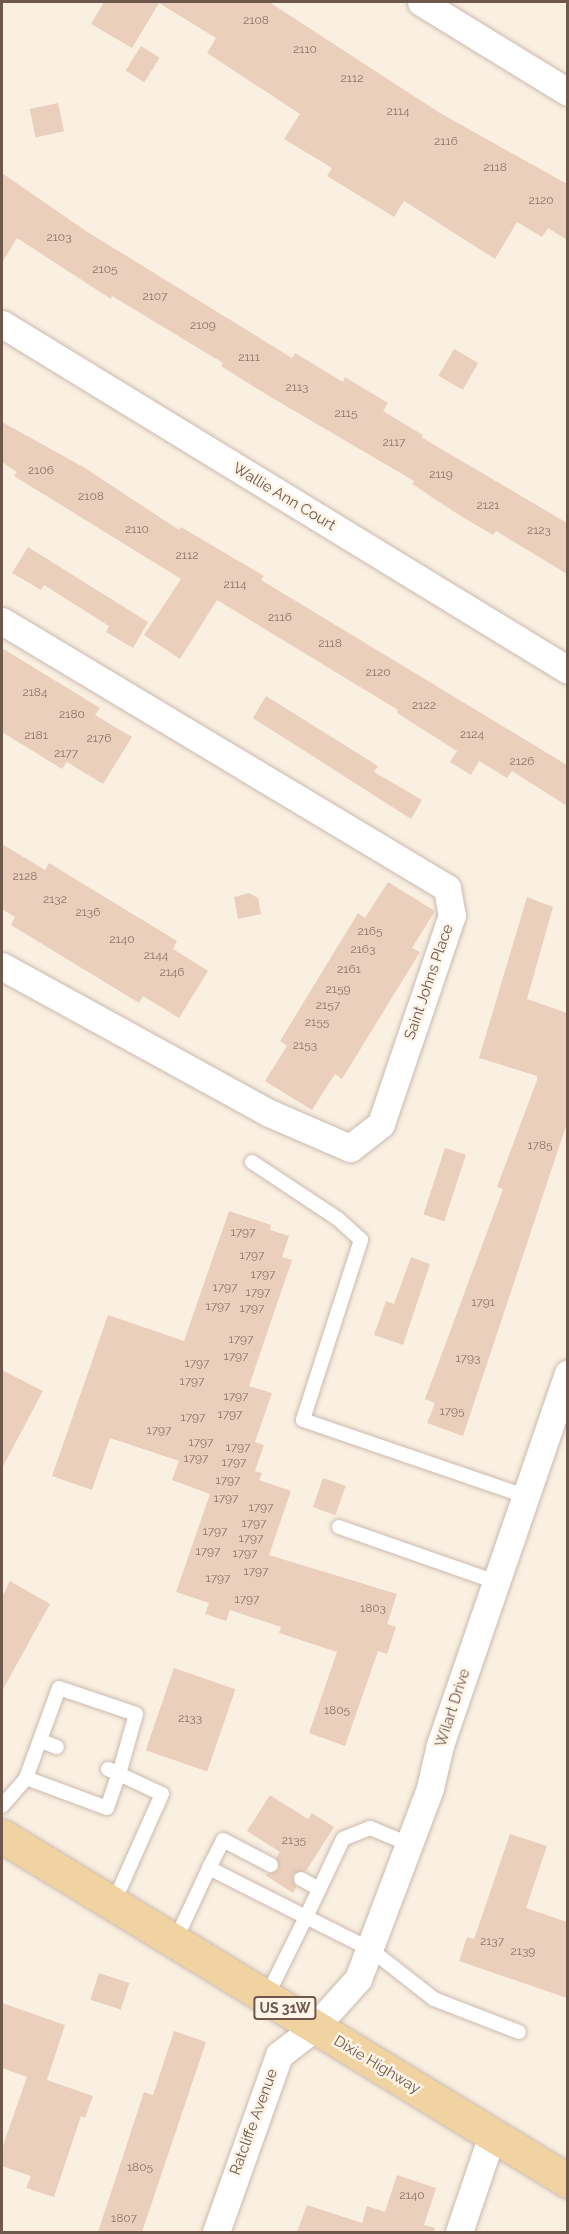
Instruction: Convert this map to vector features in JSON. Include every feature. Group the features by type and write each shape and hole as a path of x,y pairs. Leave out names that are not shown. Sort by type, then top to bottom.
{"main road":[{"name":"Dixie Highway","path":"2,1836 567,2181"}],"street":[{"path":"421,2 567,92"},
{"name":"Wallie Ann Court","path":"2,324 567,670"},
{"name":"Saint Johns Place","path":"2,621 447,888 452,915 381,1124 350,1148 268,1113 2,966"},
{"name":"Wilart Drive","path":"314,2028 358,1979 370,1948 409,1844 567,1373"},
{"name":"Ratcliffe Avenue","path":"216,2232 279,2055 314,2028"},
{"path":"459,2232 492,2135"}],"lane":[{"path":"252,1162 338,1219 361,1240 303,1420 525,1496"},
{"path":"339,1527 496,1582"},
{"path":"2,1806 26,1778 59,1688 136,1714 113,1771 107,1808 26,1778"},
{"path":"41,1741 57,1747"},
{"path":"112,1904 162,1794 113,1771"},
{"path":"267,1996 343,1839 370,1828 409,1844"},
{"path":"175,1941 223,1840 271,1865"},
{"path":"209,1868 370,1948 434,1999 519,2032"},
{"path":"301,1879 320,1889"}],"building":[{"path":"104,2 269,2 440,113 567,184 567,240 548,228 542,237 517,222 495,259 404,201 394,217 327,176 332,168 284,139 300,114 207,53 216,38 159,3 132,48 91,24"},
{"path":"141,46 160,58 144,82 126,71"},
{"path":"58,103 64,131 36,137 30,109"},
{"path":"2,173 86,231 292,358 295,353 343,382 345,377 388,403 383,411 423,435 421,437 567,523 567,574 496,531 493,535 459,515 412,484 414,481 269,396 221,366 223,363 112,296 111,299 17,238 2,263"},
{"path":"454,349 478,363 463,390 438,376"},
{"path":"2,422 85,468 179,530 181,527 264,576 261,580 567,765 567,806 512,771 507,778 479,761 471,775 450,762 457,751 397,713 398,710 217,600 180,659 144,635 181,579 14,476 17,472 2,462"},
{"path":"28,547 148,622 133,648 106,632 109,626 44,585 41,590 12,573"},
{"path":"2,648 100,708 95,715 132,737 103,784 67,762 62,769 2,732"},
{"path":"266,696 378,766 374,772 422,800 411,819 253,718"},
{"path":"2,844 45,870 49,863 177,941 173,949 208,971 179,1018 143,996 139,1003 11,925 15,917 2,909"},
{"path":"388,882 435,911 412,948 420,952 342,1079 335,1074 312,1110 265,1081 287,1046 280,1041 358,913 365,918"},
{"path":"249,893 258,898 261,914 238,919 234,897"},
{"path":"527,897 553,907 527,999 567,1013 567,1123 463,1436 427,1423 435,1403 425,1399 503,1189 497,1187 537,1080 537,1076 479,1058"},
{"path":"445,1148 466,1155 444,1221 423,1215"},
{"path":"229,1211 271,1225 270,1230 289,1236 282,1257 292,1260 249,1386 272,1393 255,1442 264,1445 255,1471 262,1473 259,1480 291,1491 269,1555 397,1594 387,1624 396,1627 387,1654 378,1651 345,1746 309,1733 337,1652 279,1633 281,1627 230,1610 226,1621 205,1614 209,1603 176,1592 210,1494 172,1480 179,1461 110,1438 92,1490 52,1476 108,1315 184,1341"},
{"path":"411,1257 430,1264 403,1345 374,1335 386,1301 394,1304"},
{"path":"2,1370 43,1391 2,1468"},
{"path":"323,1478 346,1486 336,1515 313,1507"},
{"path":"10,1581 50,1604 2,1691 2,1597"},
{"path":"174,1668 235,1689 207,1771 146,1750"},
{"path":"270,1795 308,1819 312,1813 334,1827 306,1871 293,1874 296,1887 293,1893 265,1875 279,1870 276,1858 280,1852 247,1831"},
{"path":"510,1834 547,1846 526,1908 567,1922 567,1998 459,1961 467,1937 474,1939"},
{"path":"99,1973 129,1983 121,2010 90,2000"},
{"path":"2,2003 65,2025 47,2080 93,2096 85,2118 81,2116 54,2197 26,2188 31,2176 2,2166 2,2148 27,2077 2,2068"},
{"path":"174,2031 206,2042 142,2232 98,2232 144,2092 153,2095"},
{"path":"397,2175 436,2188 424,2225 435,2228 434,2232 297,2232 307,2205 362,2223 367,2206 385,2212"}]}
